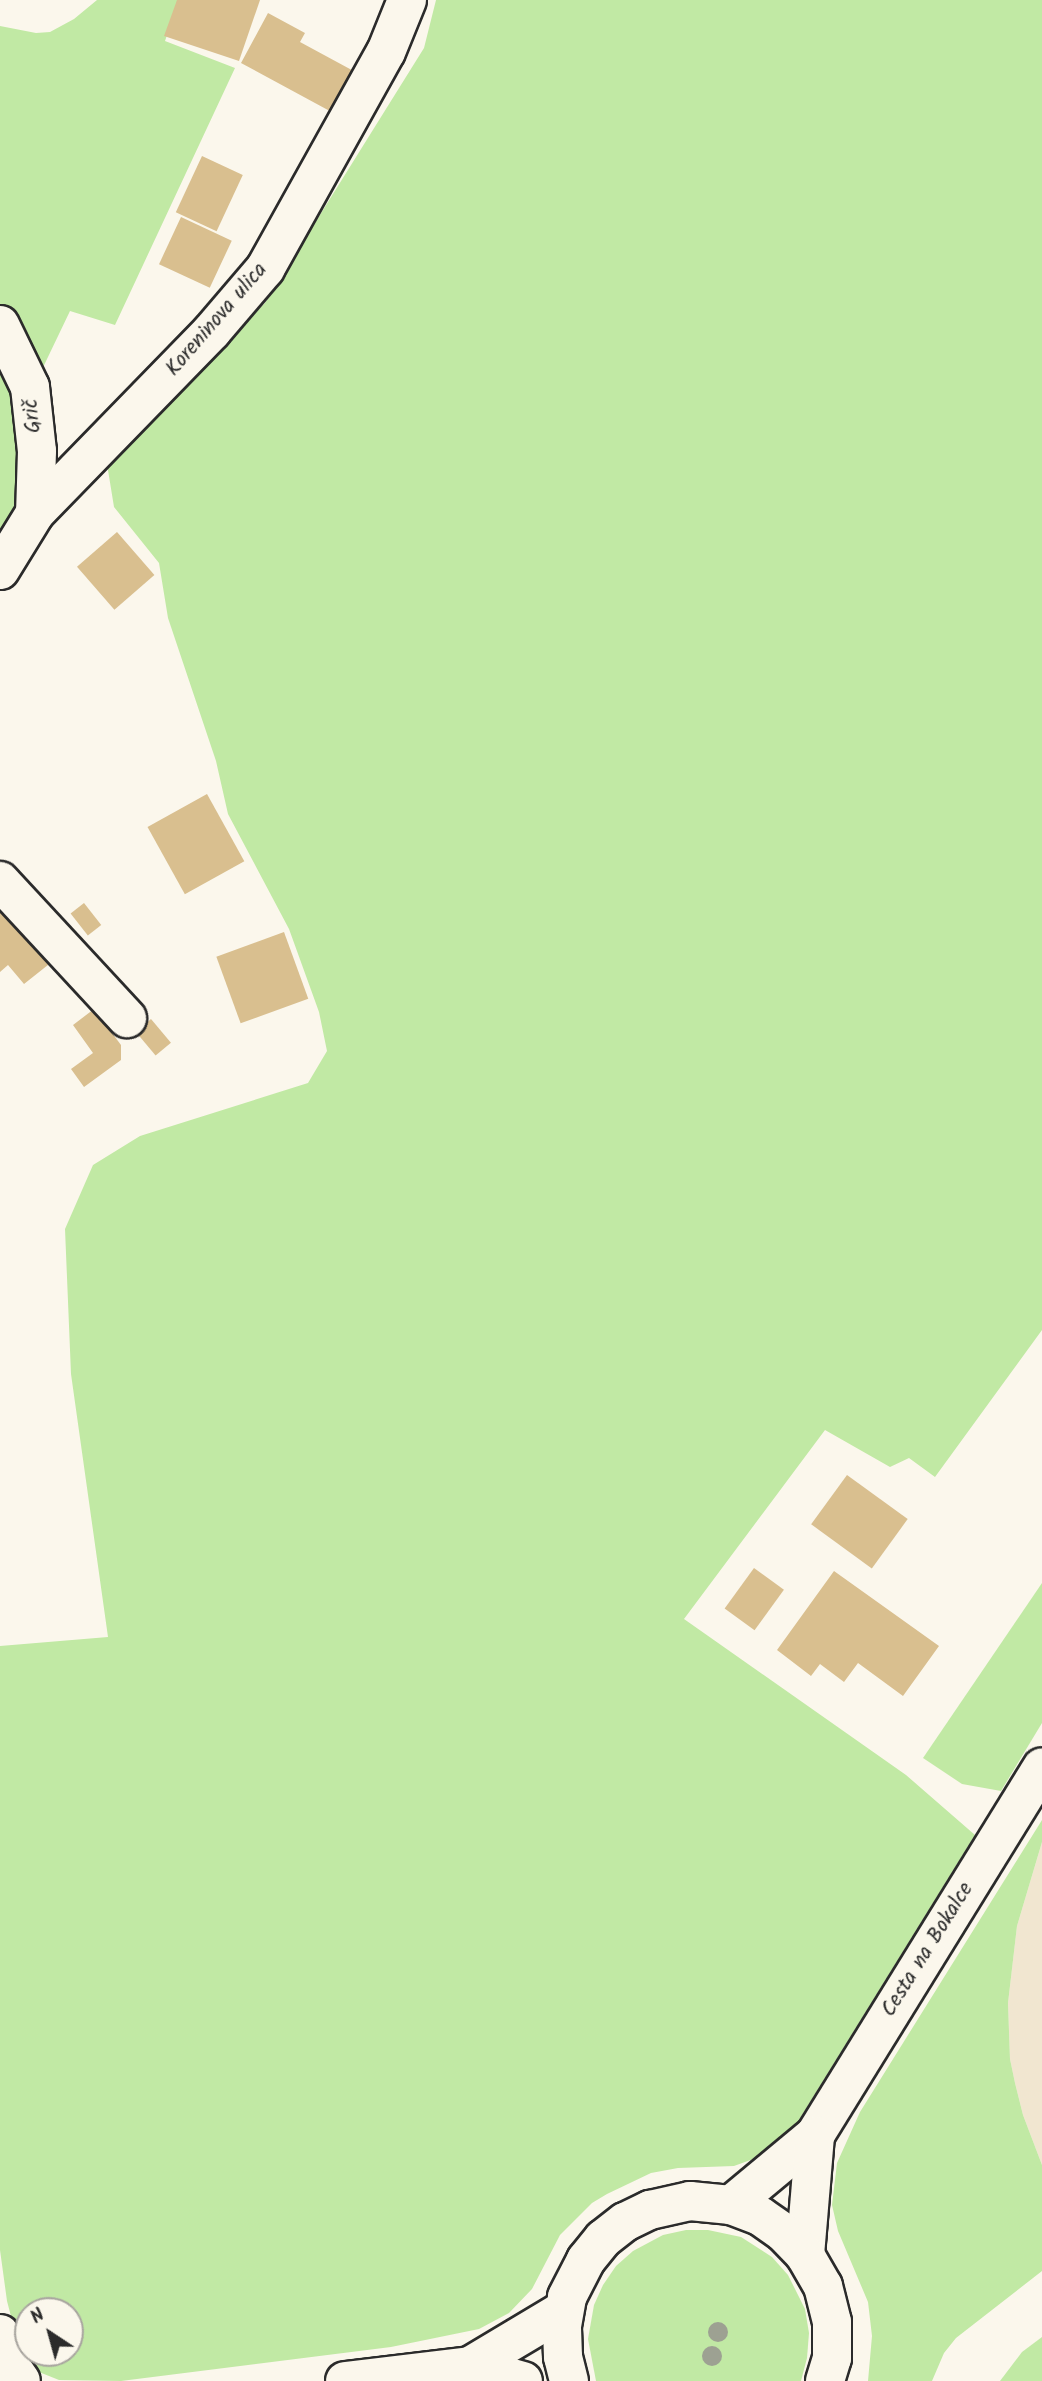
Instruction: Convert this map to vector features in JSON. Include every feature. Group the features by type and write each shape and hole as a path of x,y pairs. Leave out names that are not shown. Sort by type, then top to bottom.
{"street":[{"name":"Koreninova ulica","path":"0,570 35,513 212,331 265,269 386,52 407,0"},
{"name":"Grič","path":"0,325 30,387 37,451 35,513"},
{"path":"0,881 127,1018"},
{"name":"Cesta na Bokalce","path":"731,2205 815,2135 1042,1767"},
{"name":"Cesta na Bokalce","path":"805,2255 815,2135"},
{"path":"569,2381 561,2342 564,2310 572,2284 586,2260 603,2239 625,2222 650,2210 677,2203 731,2205 772,2224 805,2255 829,2304 833,2340 828,2379"},
{"path":"470,2366 564,2310"},
{"path":"0,2334 7,2361 21,2381"},
{"path":"345,2381 470,2366 523,2381"}],"shaded area":[{"path":"1042,1842 1042,2165 1023,2115 1015,2083 1010,2059 1008,2003 1017,1926"}],"green space":[{"path":"97,0 179,0 165,41 235,68 115,325 70,311 36,382 0,307 0,26 36,33 50,32 74,19"},
{"path":"436,0 1042,0 1042,1330 935,1477 909,1458 890,1467 825,1430 684,1619 906,1775 975,1835 781,2149 776,2153 770,2147 756,2158 734,2166 678,2168 651,2173 607,2194 592,2203 560,2235 532,2289 509,2313 479,2329 391,2347 121,2381 59,2380 39,2372 34,2367 84,2367 84,2297 14,2297 14,2328 7,2301 0,2250 0,1646 108,1637 71,1374 65,1229 93,1165 140,1136 308,1083 327,1051 319,1012 289,929 228,814 216,761 168,618 159,563 114,507 107,464 180,383 265,303 424,48"},
{"path":"0,347 23,420 18,506 0,541"},
{"path":"1042,1583 1042,1723 1001,1791 962,1784 923,1758"},
{"path":"1042,1820 1042,1842 1017,1926 1008,2003 1010,2059 1015,2083 1023,2115 1042,2165 1042,2271 956,2338 944,2353 932,2381 868,2381 872,2336 868,2302 838,2231 832,2205 837,2163 860,2112"},
{"path":"686,2230 708,2230 741,2237 772,2257 788,2275 805,2309 809,2333 807,2358 801,2381 596,2381 588,2339 594,2305 603,2285 616,2266 633,2251 663,2235"},
{"path":"1042,2337 1042,2381 1000,2381 1022,2352"}],"building":[{"path":"177,0 260,0 239,61 164,36"},
{"path":"268,13 305,33 300,42 361,75 339,116 241,63"},
{"path":"202,156 243,175 217,231 176,212"},
{"path":"181,217 232,241 210,288 159,264"},
{"path":"117,532 154,575 114,610 77,567"},
{"path":"207,794 244,861 185,894 148,827"},
{"path":"0,900 53,961 24,984 8,965 0,972"},
{"path":"84,903 101,925 88,936 71,913"},
{"path":"284,932 308,999 241,1023 216,957"},
{"path":"94,1009 121,1045 121,1060 84,1087 71,1069 93,1053 73,1025"},
{"path":"151,1019 171,1043 156,1056 136,1032"},
{"path":"847,1475 908,1519 872,1568 811,1524"},
{"path":"754,1568 784,1590 755,1630 725,1608"},
{"path":"834,1571 939,1646 903,1696 858,1663 844,1682 820,1664 811,1676 777,1650"}]}
